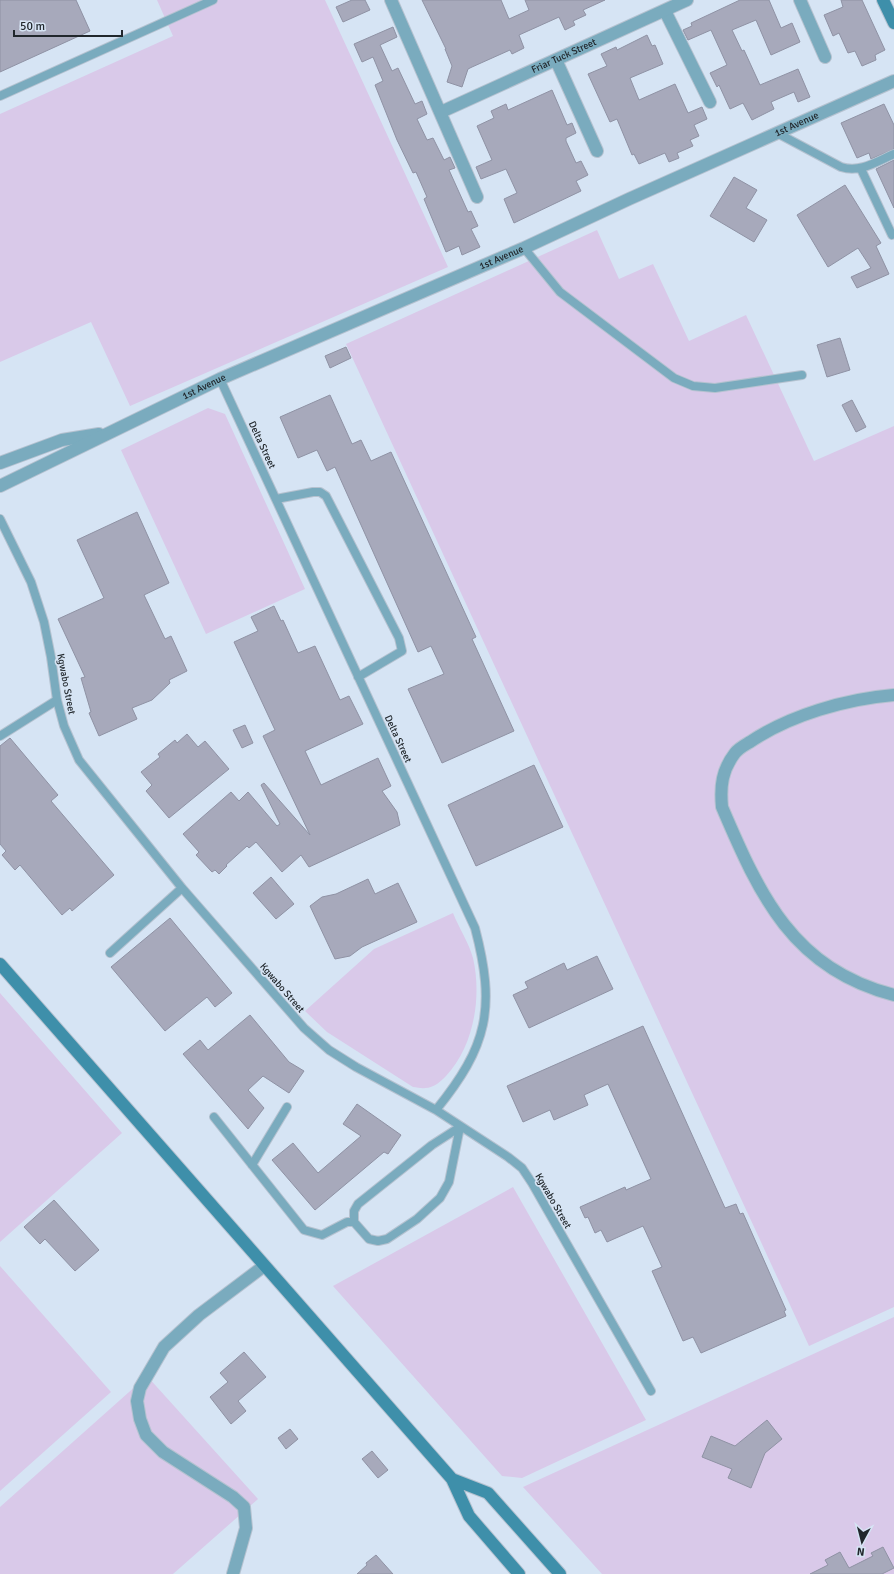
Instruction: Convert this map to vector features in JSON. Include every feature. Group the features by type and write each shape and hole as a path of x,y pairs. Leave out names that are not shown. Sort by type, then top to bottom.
{"main road":[{"path":"883,0 894,23"},
{"path":"0,964 452,1479 470,1516 519,1574"},
{"path":"452,1479 488,1493 560,1574"}],"street":[{"path":"391,0 477,197"},
{"name":"Friar Tuck Street","path":"441,112 687,0"},
{"path":"800,0 825,57"},
{"path":"665,11 710,102"},
{"path":"556,60 597,151"},
{"name":"1st Avenue","path":"0,486 76,450 108,432 220,379 524,248 894,81"},
{"name":"1st Avenue","path":"0,463 62,440 108,432"},
{"path":"894,695 867,698 815,712 763,733 736,752 722,775 720,792 722,807 761,891 785,927 810,953 842,976 879,991 894,995"},
{"path":"233,1574 246,1528 244,1507 233,1497 163,1452 146,1435 140,1419 137,1401 140,1388 164,1347 200,1315 264,1266"}],"lane":[{"path":"0,96 213,0"},
{"path":"777,133 841,167 850,170 861,169 894,154"},
{"path":"861,169 892,235"},
{"path":"524,248 560,292 674,378 693,386 715,388 802,375"},
{"name":"Delta Street","path":"220,379 475,928 482,954 487,996 484,1021 476,1047 463,1074 436,1110"},
{"path":"276,499 313,492 320,492 326,496 399,638 402,651 358,677"},
{"name":"Kgwabo Street","path":"0,519 31,582 44,622 57,700 64,726 79,760 182,888 304,1028 329,1050 356,1067 436,1110 508,1157 522,1168 651,1391"},
{"path":"0,736 57,700"},
{"path":"110,953 182,888"},
{"path":"252,1165 287,1107"},
{"path":"214,1117 304,1230 322,1235 347,1222 354,1222"},
{"path":"460,1127 449,1182 440,1198 417,1219 387,1239 378,1241 369,1239 354,1222 354,1211 358,1204 432,1145 460,1127"}],"shaded area":[{"path":"157,0 325,0 448,267 130,406 91,322 0,362 0,114 173,36"},
{"path":"597,230 619,279 653,264 689,341 746,315 814,461 894,426 894,1307 809,1346 346,344"},
{"path":"208,408 225,414 305,589 206,634 121,450"},
{"path":"453,913 469,947 476,973 476,1005 473,1020 469,1036 463,1050 456,1064 446,1076 437,1084 428,1088 413,1087 327,1032 305,1011 374,949"},
{"path":"0,993 122,1133 0,1242"},
{"path":"513,1187 646,1420 522,1478 502,1476 333,1286"},
{"path":"0,1266 111,1392 0,1491"},
{"path":"894,1317 894,1574 602,1574 523,1487"},
{"path":"147,1376 258,1499 173,1574 0,1574 0,1507"}],"building":[{"path":"0,0 76,0 90,31 0,72"},
{"path":"352,0 365,0 370,10 343,22 336,7"},
{"path":"422,0 501,0 509,19 529,10 525,0 605,0 583,10 586,15 573,21 575,25 565,30 559,17 519,35 524,48 512,54 510,50 468,69 462,87 447,82 452,66 446,49"},
{"path":"740,0 769,0 781,28 792,23 800,42 771,55 756,20 732,30 742,51 744,50 760,85 798,69 810,97 798,102 794,92 771,102 774,109 752,120 743,103 730,109 719,85 717,87 710,73 727,65 711,30 688,40 683,30 692,26 691,23"},
{"path":"841,0 862,0 885,50 875,55 876,60 862,66 855,51 848,53 839,33 833,36 824,15 843,7"},
{"path":"393,27 397,37 380,45 392,71 398,68 415,104 422,101 427,114 417,119 427,140 433,138 444,160 450,157 455,168 449,170 468,212 471,211 478,226 471,229 480,247 462,255 459,246 446,252 424,199 427,197 416,172 413,173 397,140 375,85 383,81 373,57 362,62 354,44"},
{"path":"647,35 652,46 655,45 663,64 630,78 639,100 675,84 688,113 702,107 707,119 694,125 699,136 690,140 693,146 677,153 679,158 669,162 665,153 639,164 634,154 632,155 617,119 610,122 588,74 607,66 601,54 616,47 617,50"},
{"path":"552,90 567,125 572,123 576,133 566,138 566,141 576,163 581,161 588,175 576,181 581,191 514,223 504,199 517,193 506,169 481,179 476,167 492,160 477,126 494,118 491,111 506,104 508,110"},
{"path":"884,104 894,125 894,149 871,159 869,153 857,158 841,123"},
{"path":"894,160 894,208 876,169"},
{"path":"734,177 757,190 746,208 767,220 754,242 710,216"},
{"path":"845,185 881,243 876,246 889,274 857,288 851,277 871,268 858,248 828,267 797,215"},
{"path":"840,338 850,370 827,377 817,345"},
{"path":"346,347 351,358 330,368 325,356"},
{"path":"330,395 352,444 361,440 371,461 391,452 476,637 472,639 514,731 442,763 408,689 444,674 431,646 418,652 335,467 327,471 317,450 298,458 280,417"},
{"path":"852,400 866,427 856,432 842,405"},
{"path":"137,512 169,583 144,595 165,639 171,636 187,671 169,680 170,683 152,700 132,708 137,719 99,736 89,713 91,712 81,678 85,677 58,619 104,598 77,540"},
{"path":"274,606 281,621 283,620 298,653 315,646 340,700 349,696 363,724 305,751 321,785 378,758 391,786 382,791 397,812 400,825 309,867 301,855 282,872 256,842 249,848 247,846 226,865 227,866 219,874 215,870 212,872 196,855 199,852 183,834 231,792 239,801 248,792 277,826 280,824 261,785 264,783 310,835 263,736 275,730 234,642 258,631 251,617"},
{"path":"245,725 253,743 242,748 233,730"},
{"path":"187,734 198,747 205,741 229,769 169,818 146,791 152,785 141,772 160,757 158,754 175,740 177,743"},
{"path":"10,738 58,795 51,801 114,875 72,911 70,908 62,915 20,865 15,870 2,855 6,851 0,844 0,746"},
{"path":"534,765 563,827 476,866 448,805"},
{"path":"271,877 294,904 276,919 253,893"},
{"path":"368,879 375,894 398,883 417,922 362,947 350,956 335,959 310,906 322,897 336,894"},
{"path":"170,918 232,993 215,1007 207,997 165,1031 111,967"},
{"path":"597,956 613,989 529,1028 513,995 528,988 525,982 564,963 567,970"},
{"path":"250,1015 289,1062 304,1071 289,1093 263,1076 248,1090 264,1108 248,1129 183,1054 200,1040 208,1050"},
{"path":"643,1026 725,1208 736,1204 740,1214 743,1213 786,1310 784,1311 786,1316 701,1353 693,1337 683,1341 652,1271 662,1267 643,1226 607,1242 601,1230 595,1233 588,1217 585,1218 580,1207 625,1187 626,1190 651,1179 608,1084 584,1095 588,1105 554,1120 550,1110 523,1122 507,1086"},
{"path":"357,1104 401,1135 388,1154 384,1152 315,1210 272,1160 293,1143 318,1173 361,1136 343,1124"},
{"path":"54,1200 99,1250 75,1271 45,1239 40,1244 24,1227"},
{"path":"244,1352 266,1377 238,1401 246,1411 231,1424 210,1397 228,1382 220,1373"},
{"path":"767,1420 782,1439 765,1453 751,1488 728,1478 732,1469 702,1457 711,1436 735,1446"},
{"path":"290,1429 298,1439 286,1449 278,1438"},
{"path":"372,1451 388,1470 378,1478 362,1459"},
{"path":"883,1547 894,1568 882,1574 810,1574 828,1565 825,1560 840,1552 849,1568 873,1556 871,1553"},
{"path":"376,1555 393,1574 357,1574 367,1565 366,1563"}]}
